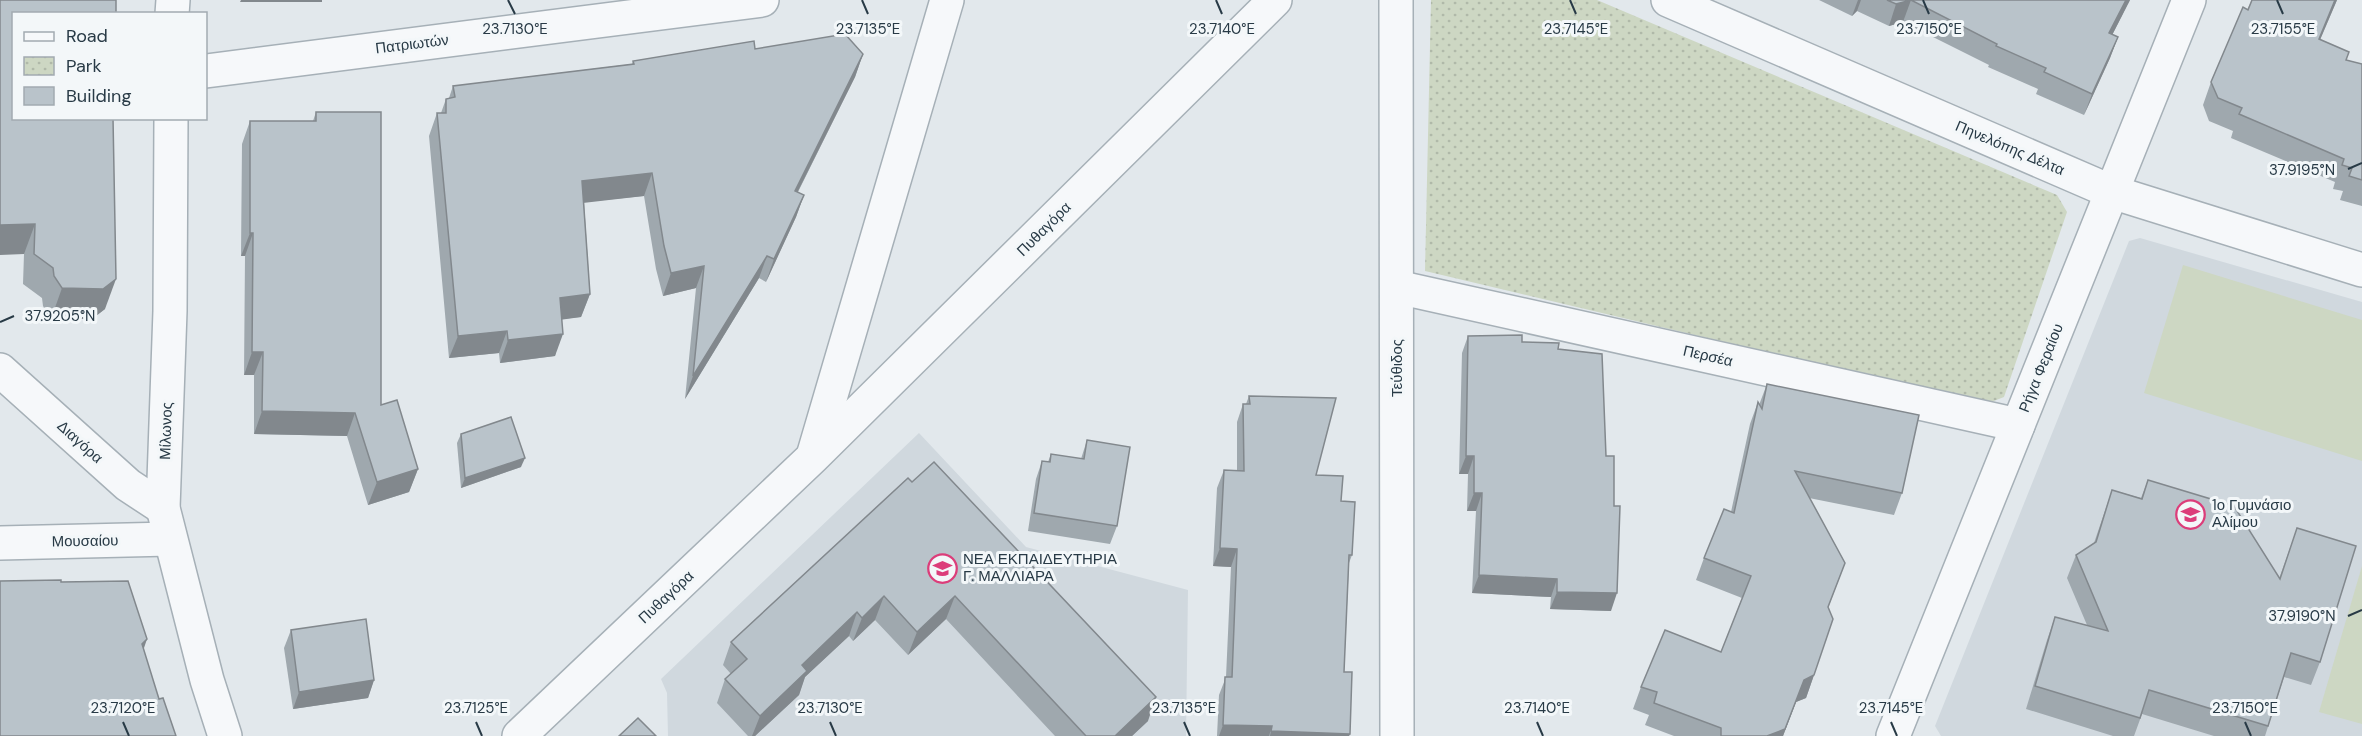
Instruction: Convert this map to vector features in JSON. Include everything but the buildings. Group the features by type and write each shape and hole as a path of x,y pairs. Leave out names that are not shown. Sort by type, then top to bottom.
{"street":[{"name":"Πατριωτών","path":"207,71 762,0"},
{"path":"813,457 947,0"},
{"name":"Πυθαγόρα","path":"519,736 813,457 1275,0"},
{"name":"Τεύθιδος","path":"1396,0 1397,736"},
{"name":"Πηνελόπης Δέλτα","path":"1668,0 2112,192 2362,270"},
{"name":"Ρήγα Φεραίου","path":"1893,736 2189,0"},
{"name":"Μίλωνος","path":"171,120 167,524 207,680 225,736"},
{"name":"Περσέα","path":"1397,286 2018,425"},
{"name":"Διαγόρα","path":"0,370 128,485 167,524"},
{"name":"Μουσαίου","path":"0,543 167,524"}],"shaded area":[{"name":"1ο Γυμνάσιο Αλίμου","path":"2140,238 2362,302 2362,736 1941,736 1935,726 2129,241"},
{"name":"ΝΕΑ ΕΚΠΑΙΔΕΥΤΗΡΙΑ Γ. ΜΑΛΛΙΑΡΑ","path":"919,433 1026,547 1188,590 1186,736 668,736 667,693 661,679"}],"green space":[{"path":"1431,0 1597,0 2057,195 2067,212 2004,397 1986,404 1425,271"},
{"path":"2183,265 2362,320 2362,461 2144,393"},
{"path":"2362,566 2362,724 2319,712"}],"place":[{"name":"1ο Γυμνάσιο Αλίμου","path":"2191,514"},
{"name":"ΝΕΑ ΕΚΠΑΙΔΕΥΤΗΡΙΑ Γ. ΜΑΛΛΙΑΡΑ","path":"942,568"}]}
